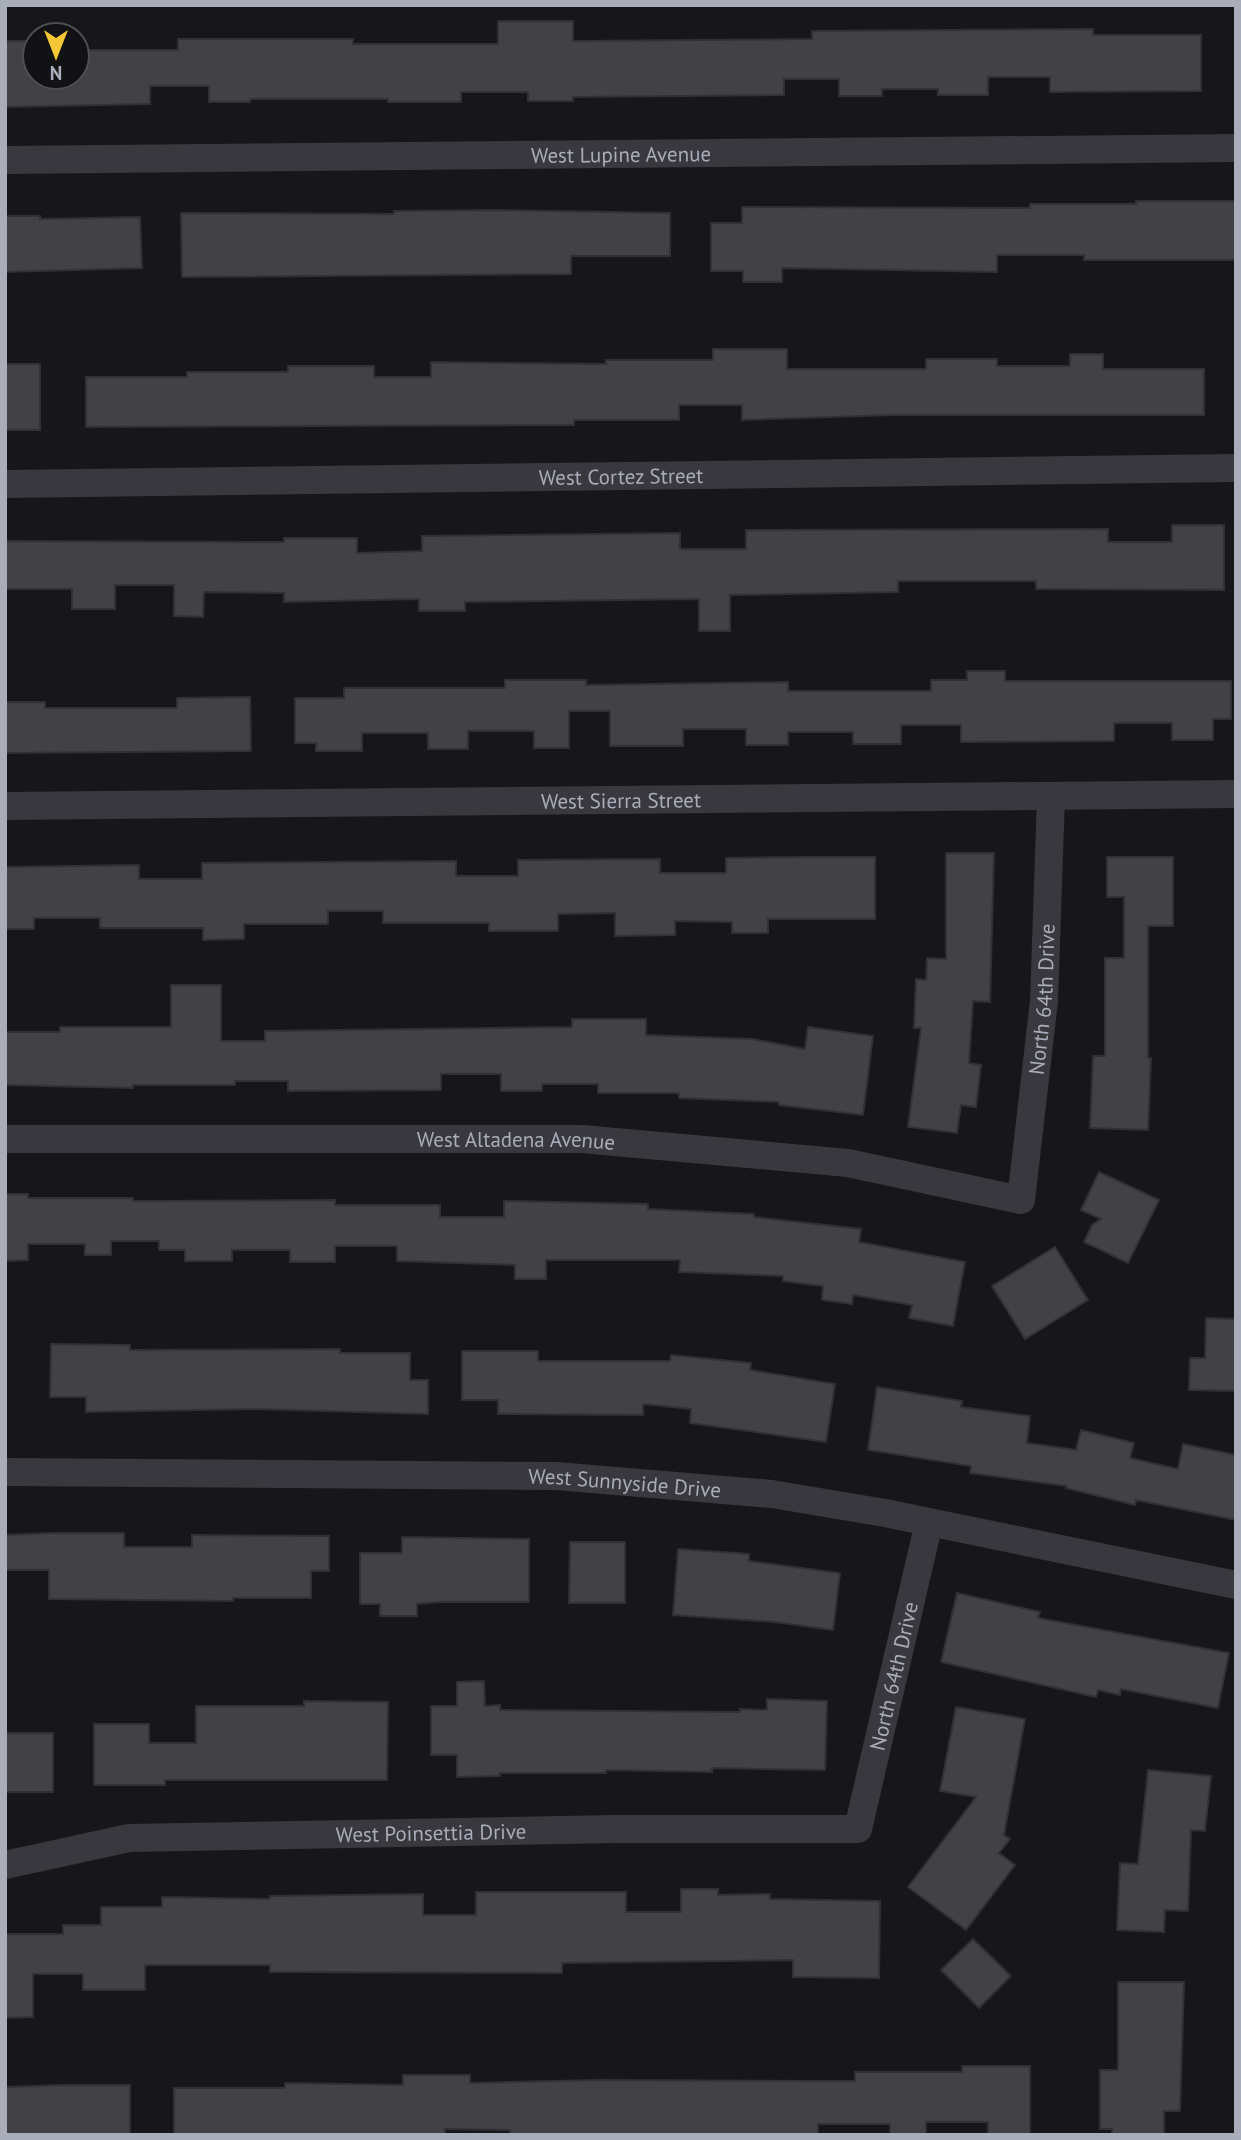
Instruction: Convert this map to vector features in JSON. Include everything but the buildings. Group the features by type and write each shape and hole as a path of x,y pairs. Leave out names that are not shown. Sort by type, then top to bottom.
{"street":[{"name":"West Lupine Avenue","path":"5,160 1236,148"},
{"name":"West Cortez Street","path":"5,484 1236,468"},
{"name":"West Sierra Street","path":"5,806 1236,794"},
{"name":"North 64th Drive","path":"1021,1200 1044,1001 1051,797"},
{"name":"West Altadena Avenue","path":"5,1139 582,1139 848,1163 1021,1200"},
{"name":"West Sunnyside Drive","path":"5,1472 556,1476 772,1494 929,1522 1236,1585"},
{"name":"North 64th Drive","path":"858,1829 929,1522"},
{"name":"West Poinsettia Drive","path":"5,1866 129,1838 615,1829 858,1829"}]}
